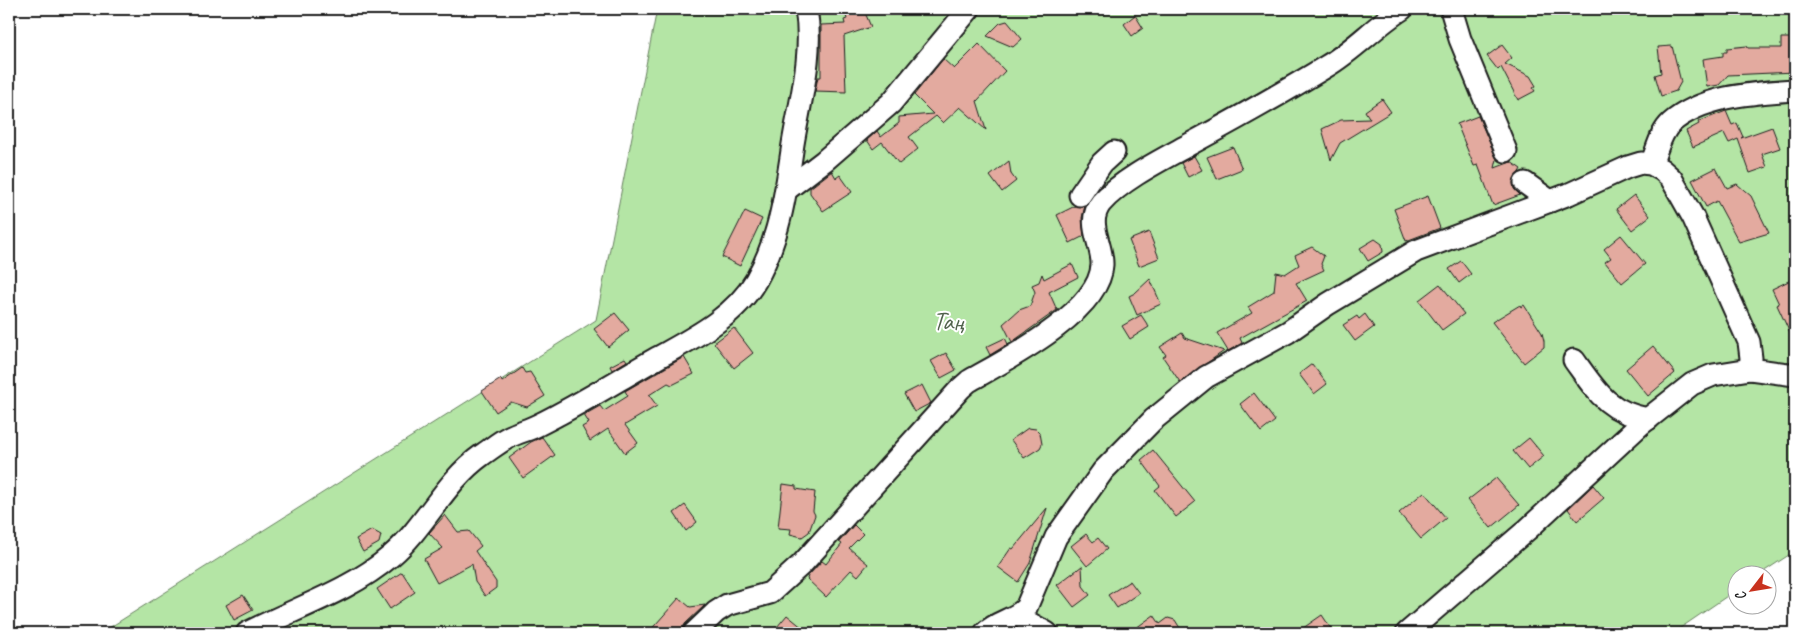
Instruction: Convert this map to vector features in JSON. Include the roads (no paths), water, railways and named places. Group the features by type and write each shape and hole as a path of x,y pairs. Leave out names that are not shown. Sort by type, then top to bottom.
{"street":[{"path":"247,633 317,601 390,557 416,532 452,482 467,466 507,438 537,426 693,338 718,321 755,283 776,234 786,190 806,64 806,9"},
{"path":"786,190 824,161 891,103 969,9"},
{"path":"694,633 716,612 727,605 770,593 802,564 960,389 969,381 1046,336 1064,322 1097,284 1102,266 1094,227 1097,210 1102,203 1128,182 1330,64 1382,22 1402,9"},
{"path":"1451,9 1460,39 1506,151"},
{"path":"1651,164 1662,136 1670,124 1696,108 1715,101 1748,95 1795,90"},
{"path":"1080,196 1108,158 1128,182"},
{"path":"985,633 1000,621 1020,614 1034,594 1056,537 1079,502 1125,447 1180,397 1206,377 1288,332 1328,304 1416,251 1550,201 1628,167 1642,163 1651,164 1671,178 1693,217 1749,342 1750,369"},
{"path":"1526,183 1550,201"},
{"path":"1574,360 1608,404 1631,416 1648,419"},
{"path":"1407,633 1528,529 1648,419 1692,384 1713,375 1750,369 1795,375"},
{"path":"1020,614 1026,621 1047,633"}],"park label":[{"name":"Таң","path":"948,321"}]}
